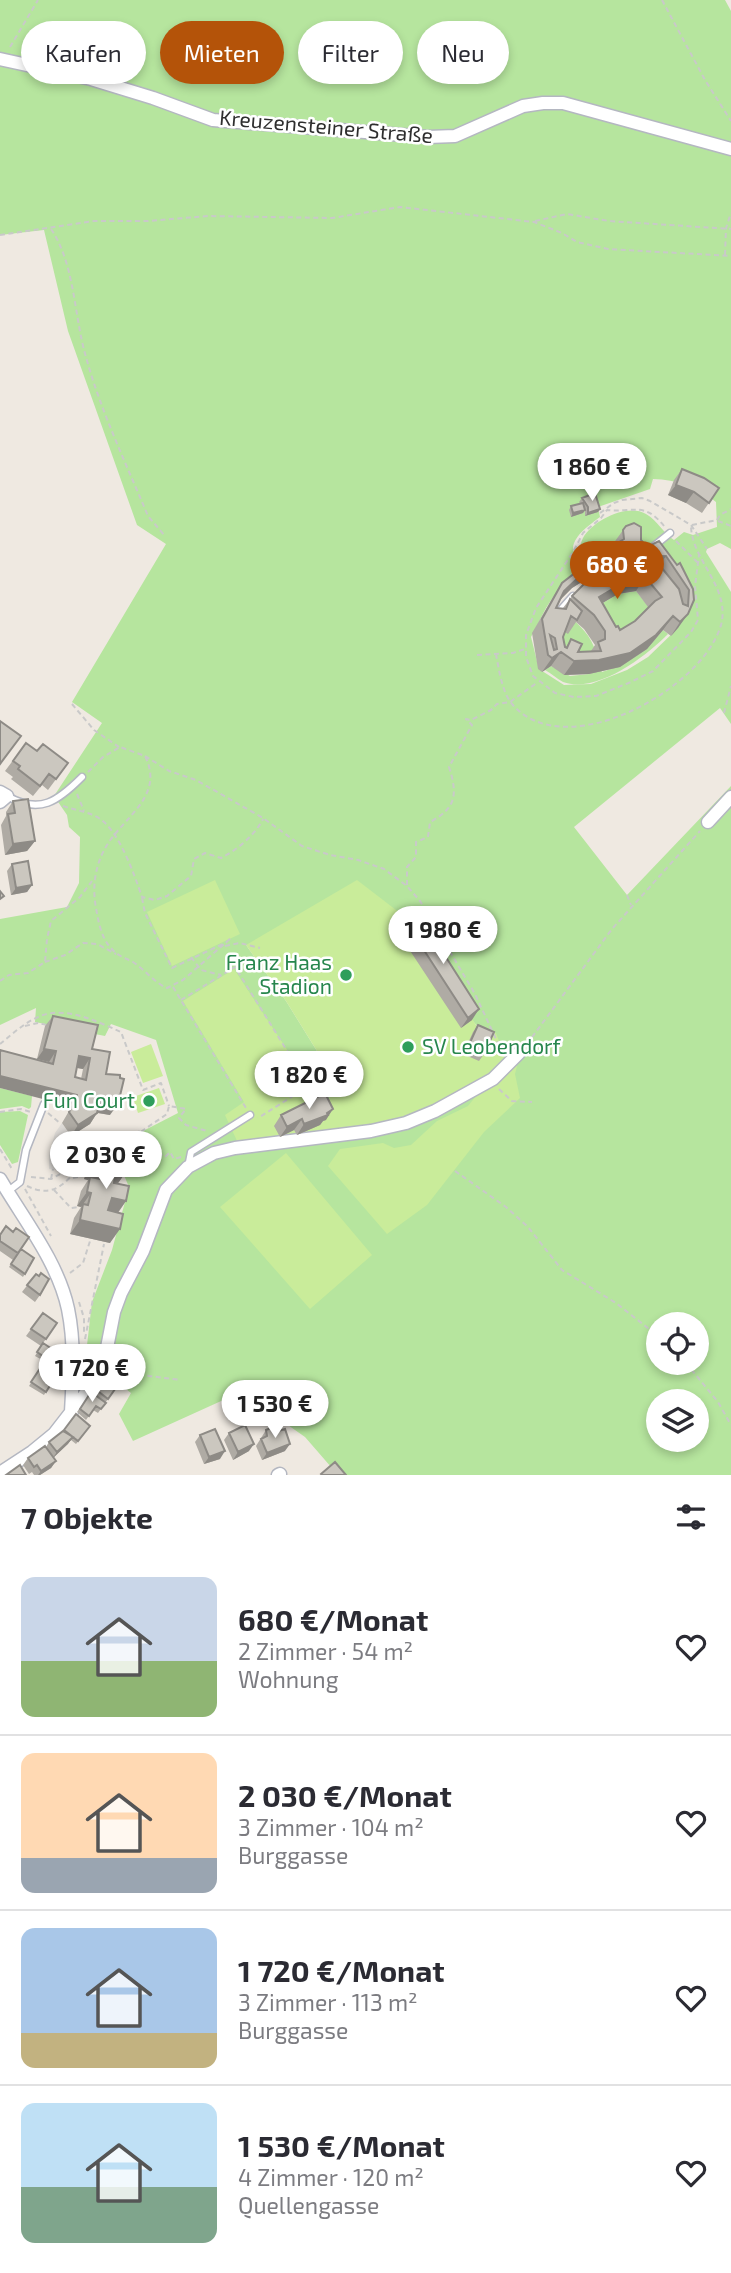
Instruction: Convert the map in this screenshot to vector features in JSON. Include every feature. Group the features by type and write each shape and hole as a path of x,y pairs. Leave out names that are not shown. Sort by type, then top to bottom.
{"street":[{"name":"Kreuzensteiner Straße","path":"1,59 91,79 214,120 428,137 455,136 523,106 563,103 731,149"},
{"path":"708,822 731,797"},
{"path":"0,1473 54,1434 96,1380 104,1363 114,1312 121,1293 143,1251 166,1190 188,1167 214,1153 235,1148 406,1123 435,1111 493,1079 519,1053"},
{"path":"0,1179 47,1256 68,1309 73,1348 71,1413"}],"lane":[{"path":"645,551 669,534"},
{"path":"555,617 574,595 584,589"},
{"path":"2,797 23,805 54,802 82,777"},
{"path":"7,1192 20,1182 26,1150 44,1104"},
{"path":"188,1167 191,1152 250,1115"}],"path":[{"path":"1,59 38,0"},
{"path":"662,0 705,80 731,121"},
{"path":"0,236 93,221 148,221 208,216 347,217 400,207 534,222 594,247 731,256"},
{"path":"724,255 726,228 731,213"},
{"path":"534,222 568,214 609,221 731,229"},
{"path":"51,228 59,240 86,357 94,380 148,516 165,536"},
{"path":"699,555 695,586 699,614 695,626 647,675 613,690 584,697 564,696 538,682 529,667 526,648 526,635 536,608 583,533 614,503 642,498 656,503 691,526 707,549"},
{"path":"600,513 607,510 643,509 658,518 669,534 698,563"},
{"path":"717,520 731,509"},
{"path":"691,526 717,520 731,526"},
{"path":"496,654 502,683 510,702 535,721 573,728 599,723 628,713 671,687 701,660 721,626 722,618 717,588 691,540 691,526"},
{"path":"477,655 513,653 526,648"},
{"path":"407,886 407,867 416,858 416,842 428,837 430,822 443,815 454,801 455,786 449,767 472,725 466,719 471,720 497,704 510,702 538,682"},
{"path":"724,713 731,686"},
{"path":"72,704 94,730 120,747 145,756 169,771 196,780 263,818 302,846 384,869 407,886 427,912 475,994 507,1066"},
{"path":"82,777 103,757 120,747"},
{"path":"46,962 51,921 80,897 93,878 113,835 134,815 148,792 151,778 145,756"},
{"path":"74,785 84,812"},
{"path":"0,981 9,975 28,973 83,943 97,944 131,961 167,988 197,968 231,939 172,968 145,913 130,861 109,827 97,817 73,811 65,806"},
{"path":"142,897 155,900 167,896 191,876 194,859 205,853 220,858 228,855 257,830 263,818"},
{"path":"519,1053 590,956 631,906 708,822"},
{"path":"93,878 92,890 104,939 117,954"},
{"path":"627,895 631,906"},
{"path":"215,952 233,943 260,948"},
{"path":"191,958 197,968 222,975"},
{"path":"173,986 181,1000 250,1115 253,1121 309,1086 235,967 181,1000"},
{"path":"0,1044 37,1017 56,1012 94,1020 121,1032 143,1090 161,1083 169,1106 167,1114 142,1131 95,1142 66,1171 51,1180 31,1177"},
{"path":"22,1027 38,1023 51,1026"},
{"path":"493,1079 502,1093 512,1101 532,1102"},
{"path":"169,1106 176,1109 184,1107 186,1109 179,1118 186,1125 203,1128 209,1132 212,1139"},
{"path":"142,1131 153,1154 165,1157 170,1152 174,1159 191,1152"},
{"path":"20,1182 36,1190 53,1190 72,1178 84,1164 91,1163"},
{"path":"51,1180 53,1170"},
{"path":"455,1171 506,1207 528,1227 562,1270 616,1303 646,1327"},
{"path":"72,1178 83,1176"},
{"path":"53,1190 71,1208 79,1207"},
{"path":"70,1273 83,1263 90,1241"},
{"path":"85,1340 104,1244"},
{"path":"104,1363 149,1376 181,1380"},
{"path":"696,1375 718,1402 731,1425"}],"green space":[{"path":"0,0 725,0 731,11 731,549 720,543 706,552 731,592 731,724 720,708 574,827 627,895 731,786 731,1475 338,1475 305,1437 241,1392 133,1441 119,1414 131,1393 104,1373 84,1371 92,1302 112,1250 129,1187 112,1147 178,1113 156,1040 111,1024 105,1036 35,1022 36,1008 0,1025 0,919 67,907 79,883 80,837 69,827 67,815 54,796 102,723 72,702 166,544 137,525 68,331 44,230 0,235","holes":["653,479 678,482 702,492 716,502 717,527 693,535 684,532 674,540 646,514 639,511 621,512 611,515 588,531 581,544 579,564 573,548 574,543 583,530 600,517 598,507 650,489","613,544 678,628 648,657 627,670 591,684 564,685 539,669 531,637 553,597 613,549","246,945 472,1020 506,1060 407,1128 386,1134 286,1146 244,1103 326,1103 338,1085 286,1001"]},
{"path":"636,591 652,611 625,635 589,611 618,594"},
{"path":"564,612 584,631 596,653 588,656 553,651"},
{"path":"663,630 668,634 647,652 606,678 577,684 563,682 545,670 551,666 570,676 601,670 602,672 636,656"},
{"path":"215,880 240,934 172,966 147,912"},
{"name":"SV Leobendorf","path":"357,880 413,923 479,1030 496,1033 506,1060 517,1066 515,1074 520,1098 484,1132 427,1205 387,1234 328,1166 340,1149 383,1143 394,1148 411,1145 437,1121 468,1106 481,1090 437,1117 384,1134 336,1142 238,1143 225,1115 244,1102 183,1001 234,969 313,1089 306,1104 326,1103 338,1085 286,1001 246,945"},
{"path":"151,1044 163,1076 143,1083 131,1052"},
{"path":"0,1088 32,1096 31,1107 0,1109"},
{"name":"Fun Court","path":"159,1088 165,1104 138,1113 133,1097"},
{"path":"20,1111 28,1115 18,1162 12,1164 0,1145 0,1112"},
{"path":"286,1153 372,1255 310,1309 220,1207"}],"shaded area":[{"path":"62,1123 70,1135 74,1134 76,1141 57,1170 49,1169 49,1155 55,1133"}],"building":[{"path":"682,469 719,488 709,503 694,492 676,485"},
{"path":"595,493 600,509 588,513 588,507 582,498"},
{"path":"583,503 585,510 573,513 571,506"},
{"path":"634,523 641,527 641,540 647,547 659,541 677,565 680,563 693,589 694,600 688,614 680,622 673,616 656,635 630,653 599,660 574,661 561,652 552,658 548,655 542,619 562,583 624,539 623,530","holes":["630,544 641,555 603,572 585,583 572,596 594,615 605,631 605,639 598,642 601,651 578,652 582,644 571,639 567,648 565,647 563,637 571,616 577,620 582,611 570,599 566,609 556,608 564,591 582,574","666,556 689,590 688,606 683,604 679,589 657,562 645,557","645,577 662,597 635,621 620,630 599,597 628,580","550,635 555,638 557,649 554,650"]},
{"path":"0,721 21,736 0,764"},
{"path":"26,743 37,751 43,744 68,763 56,779 49,774 40,786 18,769 20,766 13,761"},
{"path":"28,799 35,841 13,844 8,814 15,813 13,801"},
{"path":"28,861 32,885 16,888 12,864"},
{"path":"419,915 479,1009 468,1018 407,924"},
{"path":"53,1016 98,1025 92,1049 110,1052 106,1074 120,1075 120,1078 124,1079 118,1104 100,1101 97,1113 78,1125 69,1112 77,1100 77,1095 0,1076 0,1050 53,1064 56,1051 44,1049","holes":["79,1056 90,1058 86,1080 75,1077"]},
{"path":"478,1025 494,1032 484,1054 468,1047"},
{"path":"325,1093 333,1109 328,1115 304,1124 302,1119 287,1127 281,1115"},
{"path":"97,1149 130,1157 126,1172 116,1170 114,1183 129,1186 126,1201 112,1198 108,1210 123,1214 120,1229 80,1220 83,1204 88,1205 91,1193 87,1192 90,1177 101,1179 104,1167 93,1165"},
{"path":"6,1226 13,1232 16,1228 29,1237 18,1253 0,1241 0,1235"},
{"path":"21,1249 34,1258 25,1274 11,1264"},
{"path":"41,1273 49,1279 40,1295 27,1285 36,1274 39,1276"},
{"path":"43,1313 57,1323 46,1339 31,1329"},
{"path":"43,1343 52,1349 46,1358 37,1352"},
{"path":"39,1370 44,1370 54,1379 46,1392 31,1382"},
{"path":"105,1372 120,1382 108,1399 94,1388"},
{"path":"91,1392 106,1403 101,1409 96,1406 89,1416 80,1409"},
{"path":"76,1414 90,1426 78,1441 64,1430"},
{"path":"245,1425 254,1444 238,1452 229,1433"},
{"path":"276,1426 278,1431 285,1429 290,1444 267,1453 261,1439 267,1436 266,1430"},
{"path":"215,1429 225,1451 209,1457 200,1435"},
{"path":"63,1431 73,1437 57,1452 49,1442"},
{"path":"45,1446 56,1461 41,1471 37,1465 34,1467 28,1458"},
{"path":"335,1462 346,1475 321,1474"},
{"path":"20,1465 26,1475 6,1475"}],"place":[{"name":"Franz Haas Stadion","path":"346,975"},
{"name":"SV Leobendorf","path":"408,1047"},
{"name":"Fun Court","path":"149,1101"}]}
